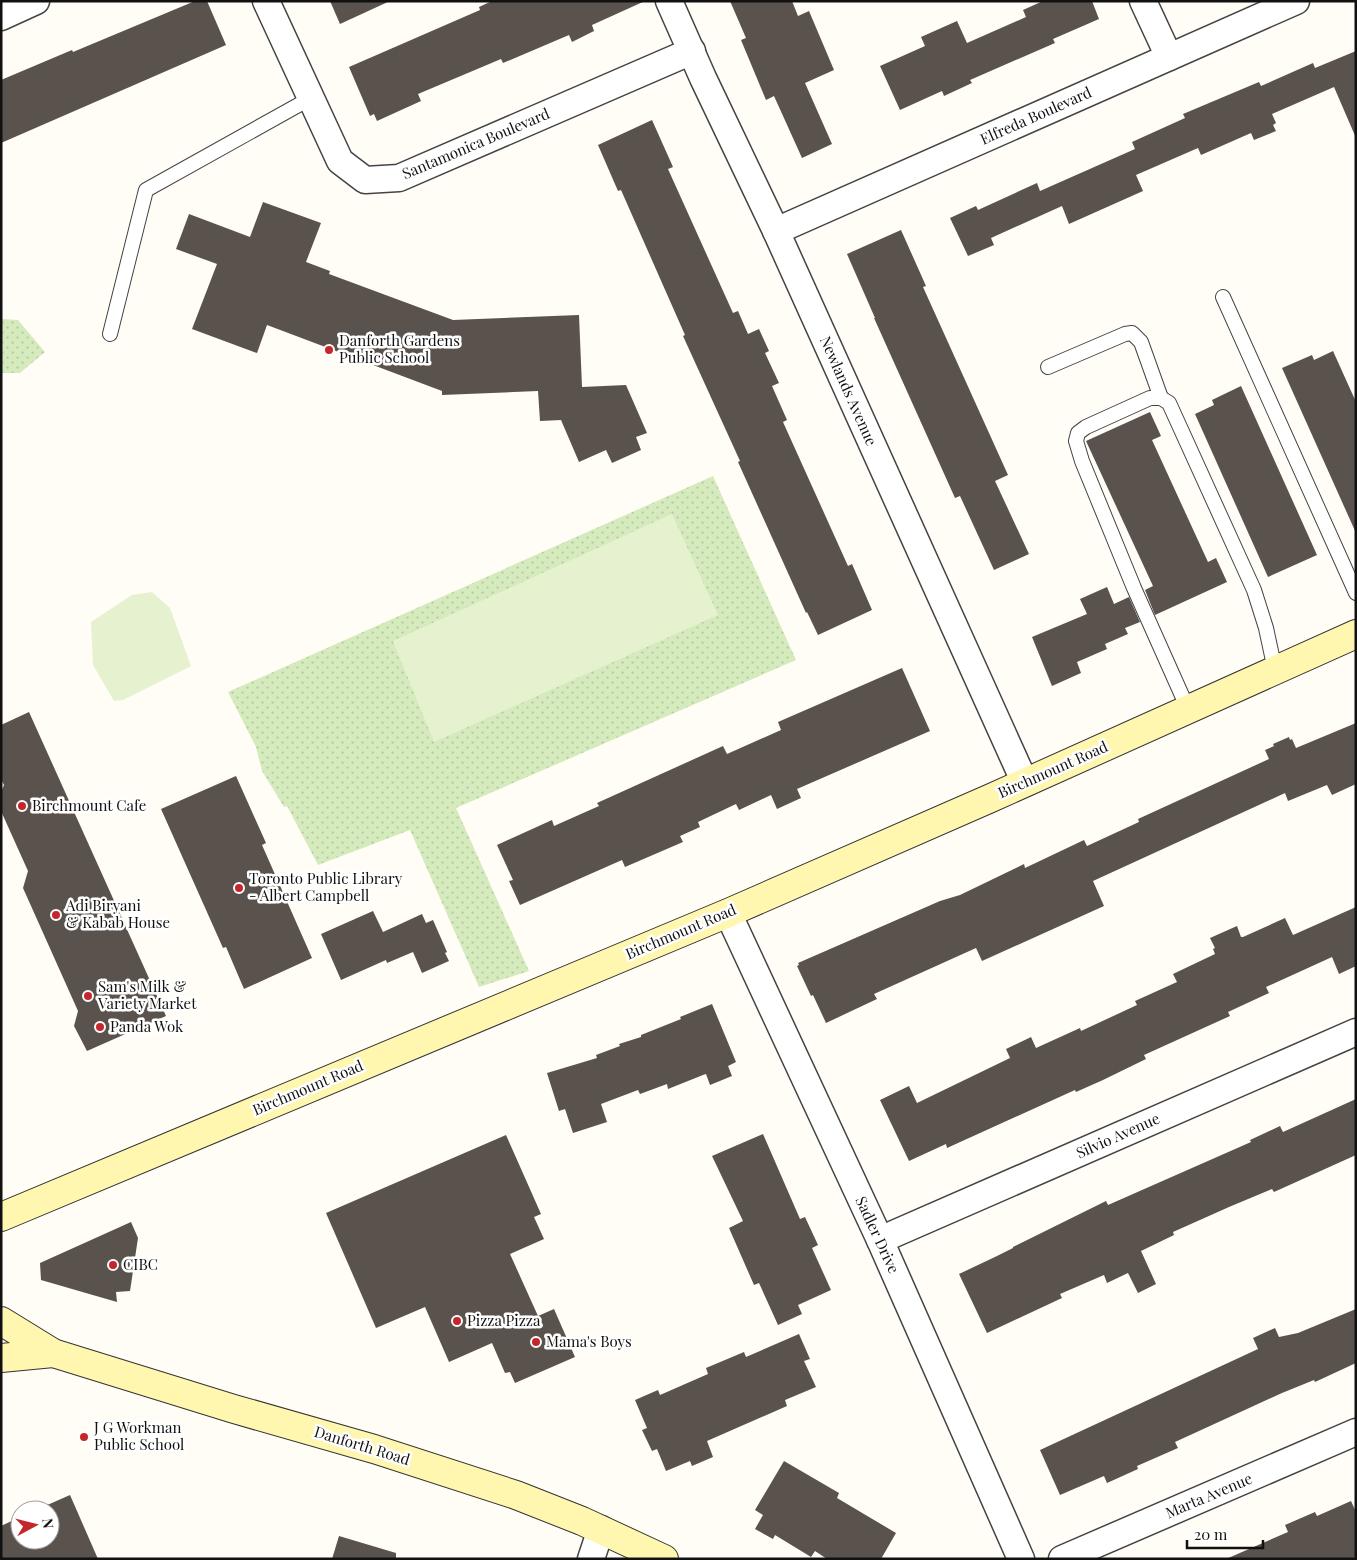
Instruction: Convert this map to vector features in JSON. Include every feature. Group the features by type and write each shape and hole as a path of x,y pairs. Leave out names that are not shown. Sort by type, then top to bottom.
{"main road":[{"name":"Birchmount Road","path":"1,1217 728,913 1025,783 1356,634"},
{"name":"Danforth Road","path":"1,1321 53,1353 234,1409 383,1452 516,1495 601,1530 664,1559"},
{"name":"Danforth Road","path":"1,1358 53,1353"}],"street":[{"path":"1,17 36,1"},
{"name":"Santamonica Boulevard","path":"266,1 340,161 365,180 399,178 692,51"},
{"name":"Newlands Avenue","path":"669,1 702,78 776,231 1025,783"},
{"path":"1144,1 1169,57"},
{"name":"Elfreda Boulevard","path":"776,231 1296,1"},
{"name":"Sadler Drive","path":"728,913 880,1240 1021,1559"},
{"name":"Silvio Avenue","path":"880,1240 1356,1032"},
{"name":"Marta Avenue","path":"1062,1559 1356,1432"},
{"path":"592,1559 601,1530"}],"lane":[{"path":"110,334 146,190 311,98"},
{"path":"1223,297 1356,593"},
{"path":"1048,367 1125,334 1132,333 1141,342 1161,398"},
{"path":"1188,709 1134,588 1082,461 1076,441 1078,433 1086,427 1150,398 1161,398 1169,403 1177,419 1254,590 1276,670"}],"green space":[{"path":"1,319 18,320 45,352 20,373 1,373"},
{"path":"713,476 796,660 456,808 529,971 479,987 410,830 318,865 287,806 284,807 262,771 256,747 228,692"},
{"path":"672,514 718,615 434,742 393,641"},
{"path":"152,592 170,608 191,666 123,700 114,701 93,665 91,622 132,595"}],"building":[{"path":"195,1 207,1 226,45 1,143 1,80"},
{"path":"330,1 390,1 340,24"},
{"path":"492,1 645,1 592,25 594,31 572,42 569,35 503,63 501,59 418,94 421,101 377,121 374,114 370,116 349,67 480,10 479,7"},
{"path":"730,1 792,1 798,16 809,11 834,70 805,83 832,144 802,158 774,96 766,100 741,40 746,38"},
{"path":"1043,1 1092,1 1099,19 1053,39 1055,43 970,80 972,83 944,96 942,91 900,110 880,66 925,46 921,37 957,21 967,43 1026,17 1023,10"},
{"path":"1356,51 1356,138 1334,87 1272,114 1276,123 1273,125 1276,131 1254,140 1251,133 1201,155 1198,148 1136,175 1143,191 1069,224 1062,206 991,238 994,245 968,256 950,218 976,206 978,210 1037,183 1040,191 1135,149 1132,142 1185,118 1183,114 1259,82 1261,86 1313,63 1315,68"},
{"path":"652,120 673,167 668,169 733,313 738,311 748,334 759,329 769,351 765,353 779,383 772,386 787,420 783,422 848,566 852,564 872,610 818,635 806,613 738,462 740,461 683,336 685,335 621,190 618,191 598,145"},
{"path":"263,202 321,223 306,262 330,271 329,274 453,320 579,315 582,387 626,385 647,433 636,437 641,450 612,463 606,450 579,462 561,420 540,421 538,391 442,395 442,391 267,325 257,353 192,329 217,264 176,249 189,214 250,237"},
{"path":"901,230 926,286 923,287 1008,475 995,481 1029,554 994,570 960,496 955,498 847,254"},
{"path":"1333,351 1356,402 1356,533 1282,368 1312,355 1314,360"},
{"path":"1241,386 1317,555 1268,577 1195,414 1214,405 1212,400"},
{"path":"1150,412 1161,436 1152,440 1208,562 1216,558 1227,582 1155,615 1145,590 1153,586 1086,441"},
{"path":"1107,587 1114,604 1129,597 1140,622 1125,628 1128,634 1105,644 1107,649 1077,662 1081,673 1052,686 1032,637 1087,614 1080,599"},
{"path":"902,668 930,731 797,789 801,798 777,809 771,795 739,810 736,804 698,822 700,827 680,836 683,842 625,867 622,860 520,905 509,881 513,880 497,845 552,820 554,826 599,806 597,803 723,746 727,754 781,730 778,722"},
{"path":"29,712 166,1016 87,1051 74,1026 78,1011 23,888 28,871 1,811 1,792 4,785 1,779 1,725"},
{"path":"1356,723 1356,784 1332,795 1327,785 1288,801 1285,793 1093,881 1104,906 982,961 976,948 874,994 877,999 826,1023 813,995 811,996 797,966 799,965 798,963 940,901 960,895 1024,864 1025,868 1084,840 1087,846 1139,822 1138,819 1269,759 1265,750 1289,737 1296,748"},
{"name":"Toronto Public Library - Albert Campbell","path":"236,776 266,843 262,845 312,958 244,989 226,947 223,948 161,809"},
{"path":"1356,907 1356,966 1339,974 1332,957 1266,987 1269,993 1228,1012 1230,1016 1144,1055 1146,1059 1103,1080 1076,1092 1075,1090 947,1148 946,1144 909,1161 880,1100 909,1086 917,1103 1010,1058 1006,1049 1031,1037 1036,1048 1080,1028 1081,1031 1137,1005 1135,1001 1177,982 1173,974 1215,954 1213,949 1215,948 1210,938 1237,926 1241,937 1243,937 1285,918 1293,935"},
{"path":"373,911 383,932 422,914 426,923 433,920 449,961 422,973 413,952 387,963 386,960 341,980 321,934"},
{"path":"712,1004 736,1062 728,1066 732,1076 710,1085 706,1074 668,1089 667,1084 640,1094 638,1090 601,1104 607,1122 573,1133 565,1109 559,1111 547,1073 597,1058 596,1055 620,1046 619,1044 641,1037 641,1035"},
{"path":"1356,1099 1356,1155 1274,1192 1272,1189 1173,1232 1174,1235 1141,1251 1156,1284 1138,1293 1128,1273 1107,1283 1104,1275 1060,1294 1062,1298 987,1333 959,1274 1106,1201 1108,1205 1251,1142 1250,1140 1280,1126 1283,1132"},
{"path":"763,1134 800,1219 805,1217 818,1245 812,1248 831,1290 798,1305 802,1314 778,1325 759,1283 754,1285 729,1228 743,1221 712,1156"},
{"path":"506,1135 541,1214 534,1217 544,1239 510,1254 538,1316 554,1309 575,1357 515,1383 510,1372 505,1373 492,1343 449,1362 425,1307 376,1328 326,1213"},
{"path":"131,1222 138,1238 130,1291 116,1292 117,1302 41,1280 40,1263"},
{"path":"1356,1309 1356,1363 1315,1382 1314,1380 1282,1393 1175,1442 1178,1448 1137,1466 1138,1469 1107,1483 1104,1476 1060,1495 1040,1450 1258,1349 1253,1338 1275,1328 1279,1337 1298,1333"},
{"path":"799,1334 810,1359 804,1361 816,1387 785,1400 787,1406 707,1441 713,1457 692,1466 690,1461 666,1471 657,1449 652,1451 642,1430 647,1428 635,1400 658,1390 660,1395 708,1374 706,1368 744,1352 746,1357"},
{"path":"784,1461 839,1493 837,1498 896,1533 881,1559 827,1559 815,1551 811,1557 775,1535 773,1539 755,1529 763,1515 755,1510"},
{"path":"70,1495 98,1559 1,1559 1,1526 10,1522 10,1550 60,1550 59,1500"},
{"path":"1351,1501 1356,1512 1356,1559 1226,1559 1288,1532 1285,1525 1315,1512 1317,1516"},
{"path":"339,1536 396,1553 396,1559 332,1559"}],"place":[{"name":"Danforth Gardens Public School","path":"329,350"},
{"name":"Birchmount Cafe","path":"22,806"},
{"name":"Toronto Public Library - Albert Campbell","path":"239,888"},
{"name":"Adi Biryani & Kabab House","path":"56,915"},
{"name":"Sam's Milk & Variety Market","path":"88,996"},
{"name":"Panda Wok","path":"100,1027"},
{"name":"CIBC","path":"113,1265"},
{"name":"Pizza Pizza","path":"457,1321"},
{"name":"Mama's Boys","path":"536,1342"},
{"name":"J G Workman Public School","path":"84,1437"}]}
